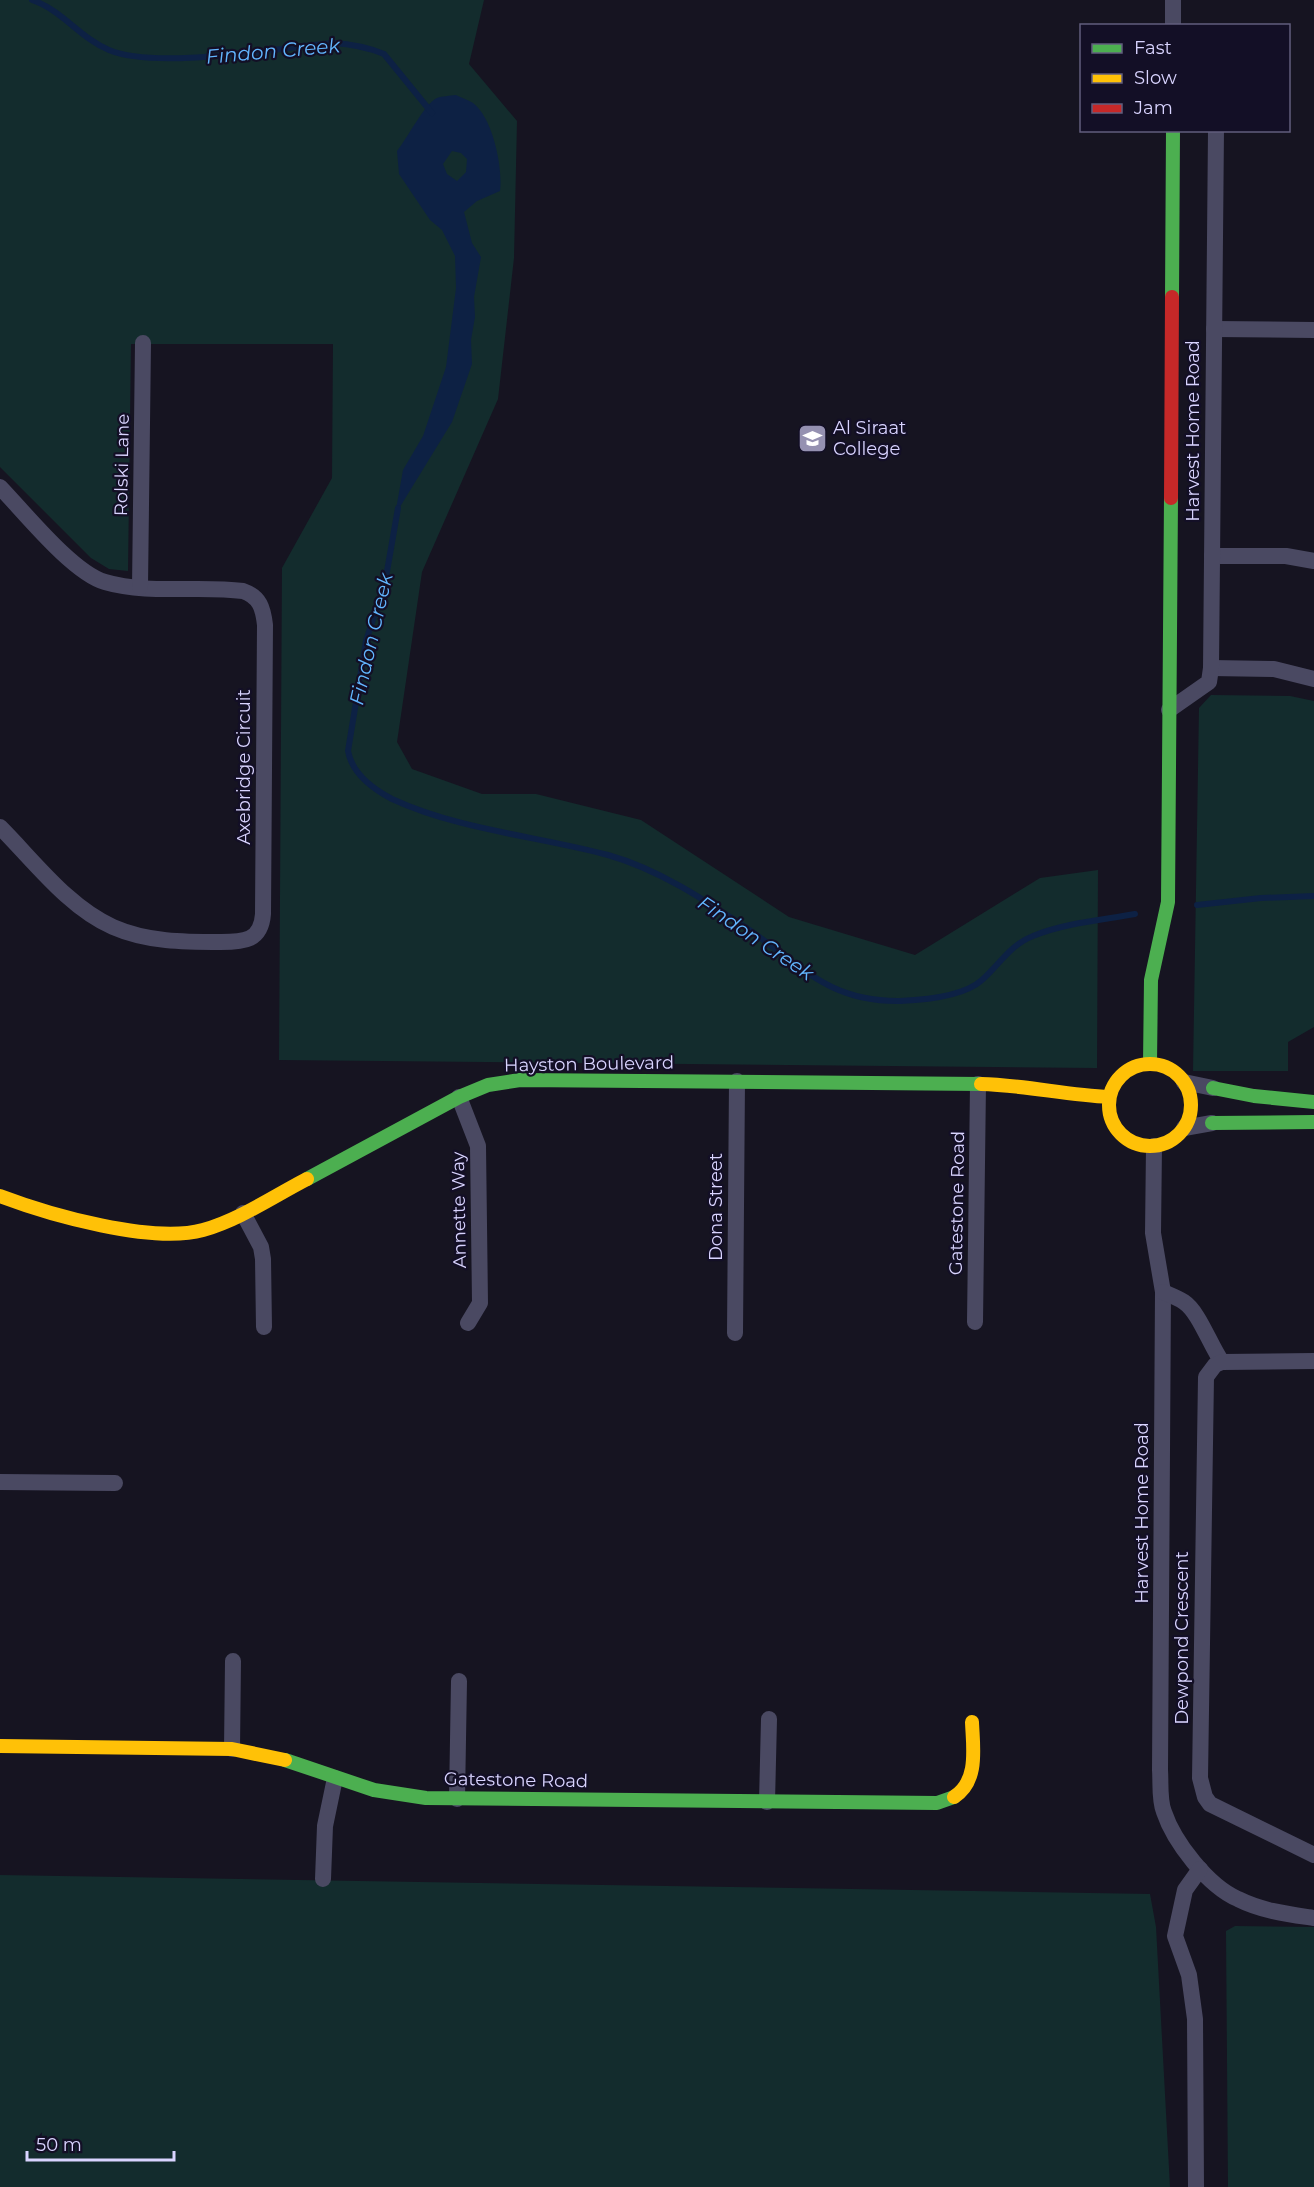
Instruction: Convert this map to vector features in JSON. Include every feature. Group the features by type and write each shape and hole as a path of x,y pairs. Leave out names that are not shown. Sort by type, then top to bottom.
{"street":[{"path":"1173,0 1173,24"},
{"name":"Harvest Home Road","path":"1150,1063 1151,980 1168,903 1173,132"},
{"name":"Harvest Home Road","path":"1211,668 1216,139"},
{"path":"1214,329 1314,330"},
{"name":"Rolski Lane","path":"140,587 143,343"},
{"name":"Axebridge Circuit","path":"0,488 82,570 103,582 140,587 243,591 252,594 262,605 265,625 263,914 257,935 237,942 173,941 134,934 112,927 67,895 0,827"},
{"path":"1212,556 1286,556 1314,561"},
{"path":"1169,710 1209,682 1211,668 1274,669 1314,679"},
{"path":"1184,1128 1191,1105 1184,1082 1175,1071 1150,1063 1135,1065 1123,1073 1114,1084 1109,1097 1112,1122 1119,1133 1129,1141 1154,1146 1165,1143 1184,1128 1212,1123 1314,1122"},
{"name":"Hayston Boulevard","path":"0,1196 37,1208 152,1232 197,1232 243,1213 459,1097 488,1085 520,1080 1018,1085 1069,1095 1109,1097"},
{"name":"Dona Street","path":"735,1333 737,1081"},
{"path":"1184,1082 1254,1096 1314,1102"},
{"name":"Gatestone Road","path":"975,1322 978,1084"},
{"name":"Annette Way","path":"459,1097 478,1146 480,1303 468,1323"},
{"name":"Harvest Home Road","path":"1154,1146 1153,1233 1163,1292 1160,1770 1163,1811 1178,1841 1200,1869 1235,1898 1270,1912 1314,1918"},
{"path":"243,1213 261,1247 264,1327"},
{"path":"1163,1292 1186,1303 1195,1313 1210,1345 1222,1362 1314,1361"},
{"name":"Dewpond Crescent","path":"1222,1362 1209,1370 1204,1388 1202,1788 1210,1804 1219,1810 1314,1855"},
{"path":"0,1482 115,1483"},
{"path":"232,1749 233,1661"},
{"path":"457,1799 459,1681"},
{"path":"767,1802 769,1719"},
{"name":"Gatestone Road","path":"0,1746 232,1749 290,1760 335,1778 404,1796 457,1799 937,1803 956,1799 969,1783 972,1767 972,1722"},
{"path":"323,1879 325,1826 335,1778"},
{"path":"1196,2187 1195,2019 1189,1975 1175,1936 1185,1890 1200,1869"}],"green space":[{"path":"0,0 484,0 469,64 517,121 514,258 498,399 422,572 397,742 412,769 482,794 536,794 641,820 789,917 915,955 1040,878 1098,870 1097,1068 279,1060 282,568 332,478 333,344 131,344 128,571 109,569 91,558 0,467"},
{"path":"1211,695 1290,696 1314,701 1314,1027 1288,1042 1288,1071 1193,1071 1199,708"},
{"path":"0,1875 1150,1894 1156,1927 1170,2187 0,2187"},
{"path":"1235,1926 1314,1927 1314,2187 1228,2187 1226,1931"}],"water":[{"path":"456,95 473,103 486,120 498,157 500,191 477,201 464,212 472,243 481,257 474,297 472,364 452,422 395,515 403,470 423,436 446,367 456,288 455,256 442,230 430,220 399,174 397,151 432,101 439,97","holes":["452,151 461,153 467,159 466,172 457,181 447,174 443,164"]}],"waterway":[{"name":"Findon Creek","path":"32,0 53,10 99,45 130,56 156,58 218,56 333,43 371,49 384,54 432,113"},
{"name":"Findon Creek","path":"398,508 385,583 366,641 348,751 350,759 364,780 392,799 444,818 581,848 645,868 715,907 817,979 853,995 875,1000 910,1001 954,994 974,986 1018,944 1033,936 1070,925 1135,914"},
{"name":"Findon Creek","path":"1197,905 1261,898 1314,896"}],"traffic: fast":[{"path":"1172,297 1173,132"},
{"path":"1150,1063 1151,980 1168,902 1171,498"},
{"path":"307,1179 459,1097 488,1085 520,1080 981,1084"},
{"path":"1213,1088 1254,1096 1314,1102"},
{"path":"1212,1123 1314,1122"},
{"path":"285,1760 374,1790 426,1798 937,1803 954,1797"}],"traffic: slow":[{"path":"1142,1064 1158,1064 1173,1071 1184,1082 1191,1097 1191,1105 1188,1121 1179,1134 1158,1146 1142,1146 1127,1139 1116,1128 1109,1113 1109,1097 1116,1082 1127,1071 1142,1064"},
{"path":"981,1084 1109,1097"},
{"path":"0,1196 73,1219 101,1225 157,1233 182,1233 203,1230 230,1220 307,1179"},
{"path":"954,1797 968,1782 971,1773 973,1763 972,1722"},
{"path":"0,1746 232,1749 285,1760"}],"traffic: jam":[{"path":"1171,498 1172,297"}],"place":[{"name":"Al Siraat College","path":"812,438"}]}
